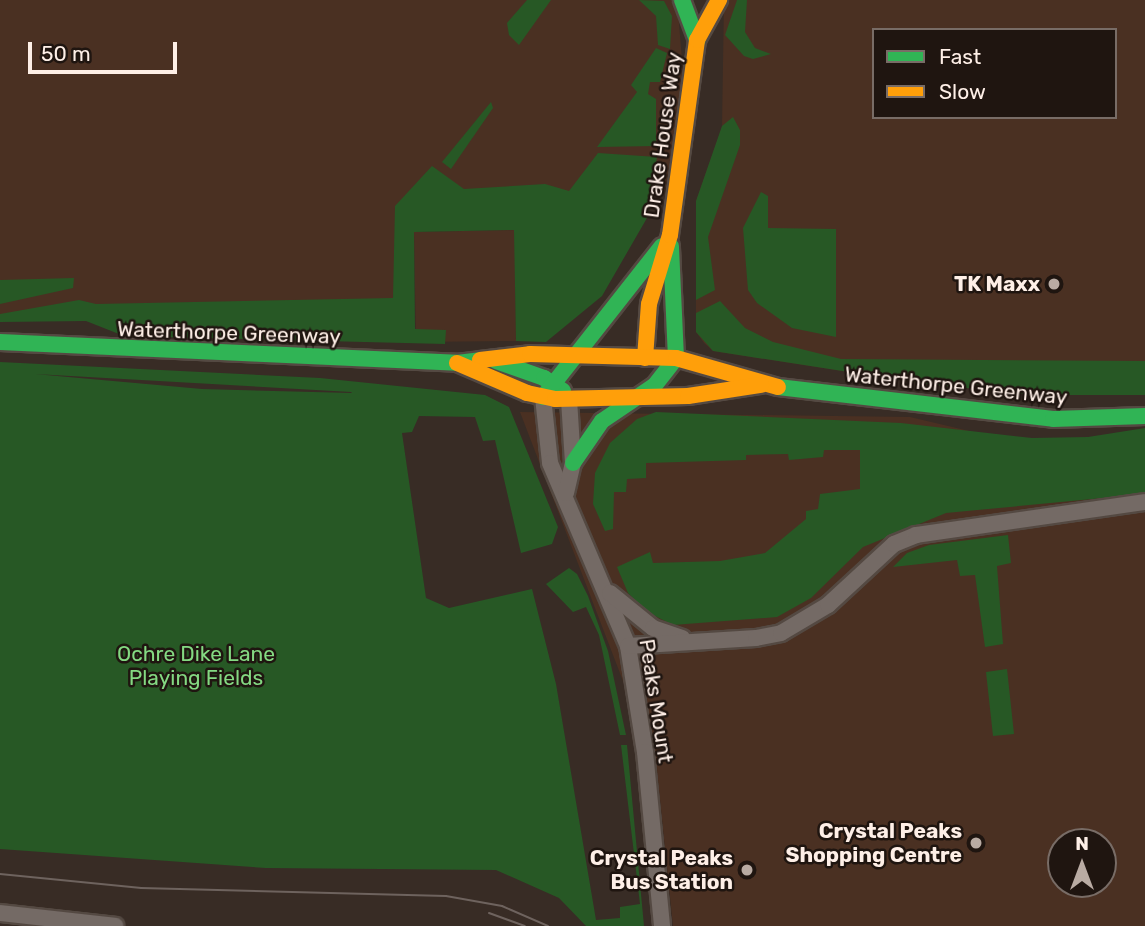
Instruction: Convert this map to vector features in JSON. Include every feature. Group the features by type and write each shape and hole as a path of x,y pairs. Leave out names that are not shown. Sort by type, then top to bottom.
{"street":[{"name":"Drake House Way","path":"682,0 697,40"},
{"name":"Drake House Way","path":"645,358 649,304 670,235 697,40 719,0"},
{"name":"Drake House Way","path":"670,235 677,306 676,358"},
{"path":"542,397 580,355 670,235"},
{"name":"Waterthorpe Greenway","path":"0,342 457,363 580,355 676,358 699,361 763,385 1054,419 1145,416"},
{"path":"645,358 663,377 731,390"},
{"path":"573,463 602,421 663,377 676,358"},
{"path":"490,359 554,383 569,399 573,463 566,494"},
{"name":"Waterthorpe Greenway","path":"457,363 542,397 569,399 636,398 763,385"},
{"name":"Peaks Mount","path":"542,397 550,463 566,494 628,646 645,752 662,926"},
{"path":"628,646 763,638 800,624 894,544 916,535 1145,502"},
{"path":"602,585 653,628 694,642"},
{"path":"0,913 115,926"}],"shaded area":[{"path":"0,0 677,0 684,83 664,195 407,205 406,300 0,315"},
{"path":"724,0 1145,0 1145,395 1034,395 926,384 713,351 696,332 696,201 722,127"},
{"path":"515,230 516,341 416,342 414,232"},
{"path":"520,412 910,417 1097,461 1145,463 1145,926 673,926 657,770"}],"green space":[{"path":"527,0 551,0 519,45 509,35 507,23"},
{"path":"639,0 664,1 672,16 670,49 658,45 656,16"},
{"path":"737,0 747,0 745,32 755,48 771,54 753,59 744,56 725,35"},
{"path":"656,48 667,53 660,82 650,82 648,94 656,99 656,146 597,147 637,92 631,85"},
{"path":"491,102 493,108 451,169 442,162"},
{"path":"733,117 740,130 740,145 708,237 715,290 696,300 696,201 722,126"},
{"path":"598,153 657,157 647,218 602,296 546,342 516,341 514,230 414,232 415,329 446,330 445,344 124,336 86,321 0,322 0,314 79,300 96,304 393,298 395,206 432,166 464,189 545,184 569,191"},
{"path":"761,192 768,196 768,228 836,229 836,337 792,328 757,303 748,290 743,228"},
{"path":"74,278 73,288 0,304 0,280"},
{"path":"720,301 745,328 773,342 841,359 1145,361 1145,395 1034,395 926,384 713,351 696,332 696,313"},
{"name":"Ochre Dike Lane Playing Fields","path":"0,362 320,378 485,395 509,407 558,527 552,544 521,553 495,440 483,441 475,417 419,416 412,432 402,433 426,598 449,608 532,589 556,684 596,920 620,918 620,907 640,904 621,745 627,745 644,926 586,926 559,898 496,870 266,868 0,849","holes":["35,374 351,392 202,389"]},
{"path":"656,412 901,423 1032,438 1088,437 1145,428 1145,494 946,513 863,547 811,598 777,617 673,625 647,612 628,593 617,567 650,552 653,563 720,561 765,553 806,519 806,511 818,509 820,494 860,489 860,450 824,450 823,457 789,460 788,454 746,455 746,460 646,463 646,478 627,479 626,492 614,492 613,529 605,531 593,504 595,473 610,443 637,419"},
{"path":"1008,535 1011,563 997,566 1003,644 985,647 975,575 960,576 957,560 893,567 907,553 929,545"},
{"path":"569,568 577,574 588,596 608,651 626,735 620,735 599,635 586,607 573,612 546,584"},
{"path":"1007,669 1014,734 993,736 986,672"}],"tram line":[{"path":"0,874 141,888 446,896 502,906 548,926"},
{"path":"489,913 525,926"}],"traffic: fast":[{"path":"682,0 697,40"},
{"path":"543,397 662,246"},
{"path":"573,463 602,421 655,385 676,358 671,246"},
{"path":"0,342 457,363 480,360"},
{"path":"496,361 544,378 563,391"},
{"path":"778,387 1053,419 1145,416"}],"traffic: slow":[{"path":"645,358 649,304 670,235 697,40 719,0"},
{"path":"480,360 530,354 676,358 778,387"},
{"path":"457,363 527,393 555,399 688,396 761,385"}],"place":[{"name":"TK Maxx","path":"1054,284"},
{"name":"Crystal Peaks Shopping Centre","path":"976,843"},
{"name":"Crystal Peaks Bus Station","path":"747,870"}]}
